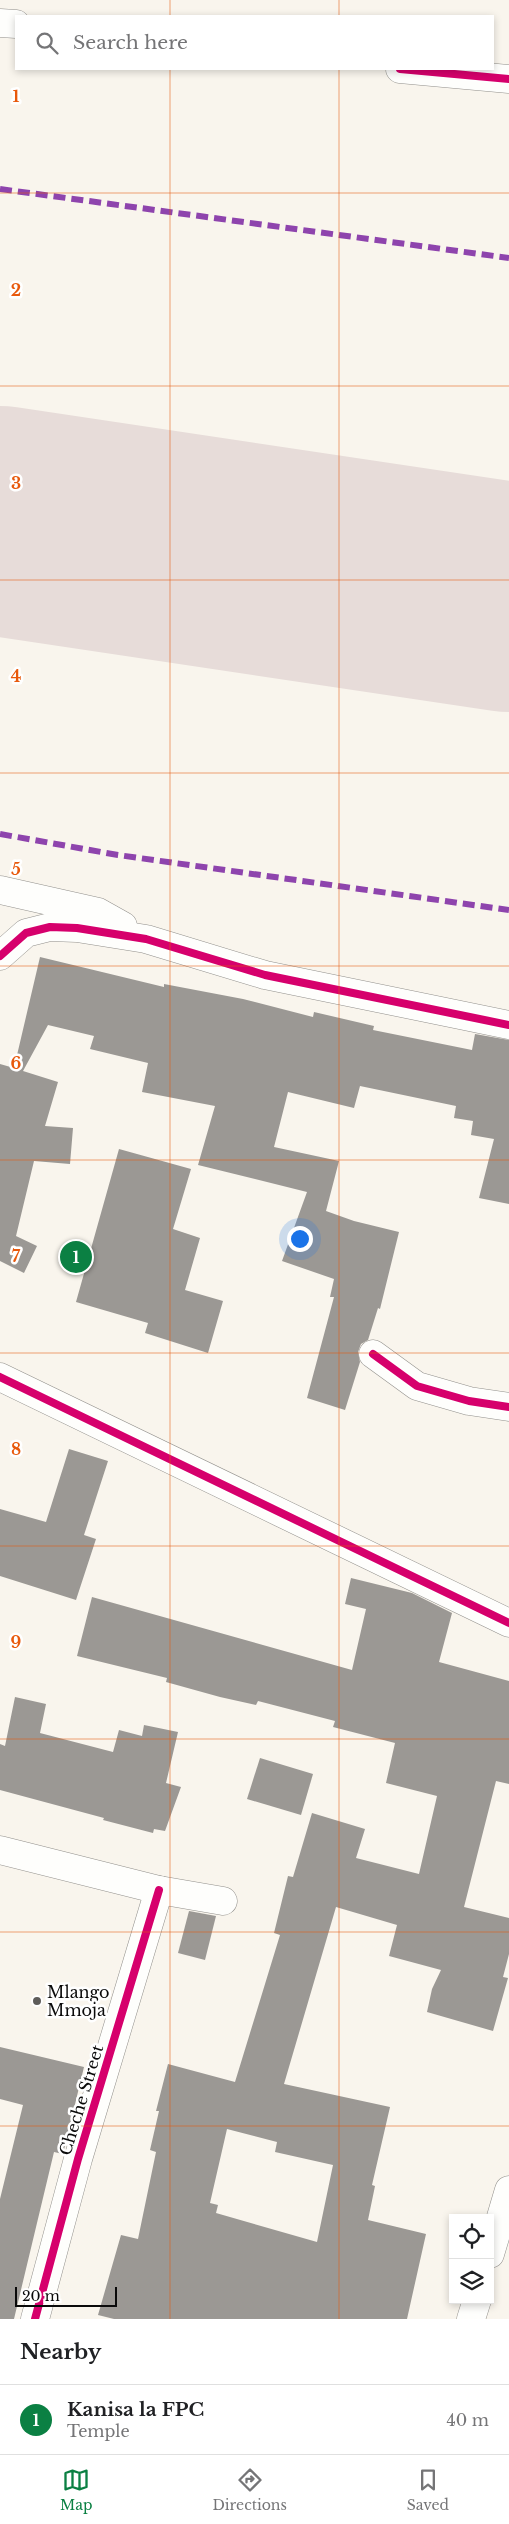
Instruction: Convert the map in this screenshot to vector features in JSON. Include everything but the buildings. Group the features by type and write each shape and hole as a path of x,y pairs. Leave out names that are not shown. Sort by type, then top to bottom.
{"street":[{"path":"0,23 15,24"},
{"path":"411,70 509,79"},
{"path":"0,890 98,912 146,939"},
{"path":"0,956 26,933 50,927 77,928 146,939 265,975 509,1025"},
{"path":"373,1354 417,1386 469,1401 509,1406"},
{"path":"0,1376 509,1623"},
{"path":"0,1850 159,1890 223,1901"},
{"name":"Cheche Street","path":"35,2319 78,2159 159,1890"},
{"path":"494,2241 509,2190"},
{"path":"471,2319 476,2304"}],"runway":[{"path":"0,521 509,597"}],"marked path":[{"path":"0,189 509,258"},
{"path":"0,834 118,855 509,910"}],"cycle path":[{"path":"411,70 509,79"},
{"path":"0,956 26,933 50,927 77,928 146,939 265,975 509,1025"},
{"path":"373,1354 417,1386 469,1401 509,1407"},
{"path":"0,1377 509,1623"},
{"path":"35,2319 78,2159 159,1890"}],"place":[{"name":"Kanisa la FPC","path":"76,1257"},
{"name":"Mlango Mmoja","path":"37,2001"}]}
